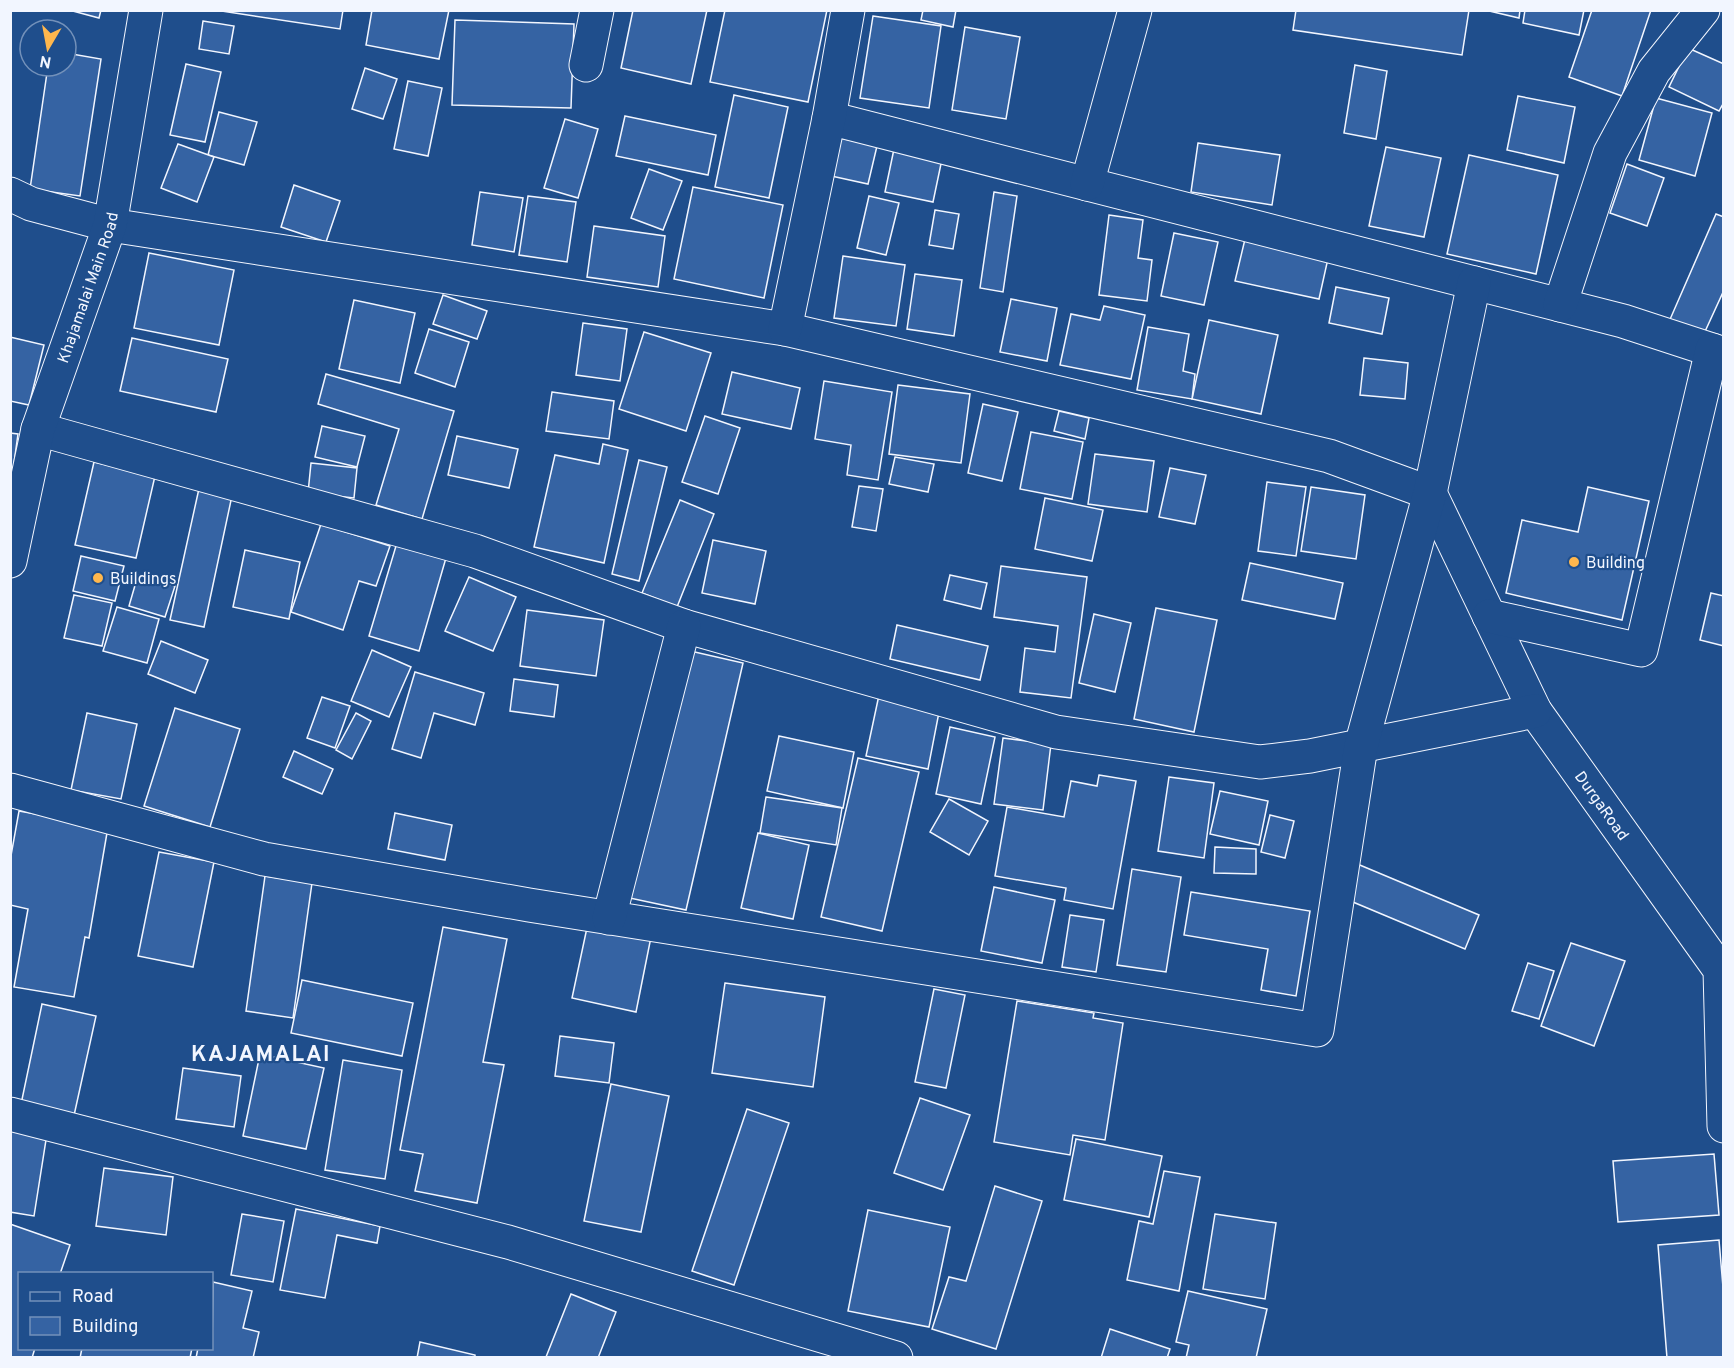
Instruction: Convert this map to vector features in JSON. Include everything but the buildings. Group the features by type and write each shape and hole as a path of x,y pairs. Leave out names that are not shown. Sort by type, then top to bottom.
{"street":[{"name":"Khajamalai Main Road","path":"11,550 38,429 110,225 146,10"},
{"path":"586,65 597,10"},
{"path":"785,329 829,118 848,10"},
{"path":"1087,184 1135,10"},
{"path":"1560,305 1610,153 1653,71 1702,10"},
{"path":"829,118 1623,321 1718,352 1641,650 1489,616"},
{"path":"10,194 31,204 110,225 785,329 1329,456 1430,494"},
{"path":"10,790 264,859 609,918 1317,1030 1361,746 1430,494 1474,283"},
{"path":"38,429 475,551 684,626 1056,732 1260,762 1310,756 1535,711"},
{"name":"DurgaRoad","path":"1430,494 1535,711 1722,971 1724,1126"},
{"path":"609,918 684,626"},
{"path":"10,1114 508,1242 896,1358"}],"place":[{"name":"Building","path":"1574,562"},
{"name":"Buildings","path":"98,578"}],"district":[{"name":"KAJAMALAI","path":"261,1053"}]}
